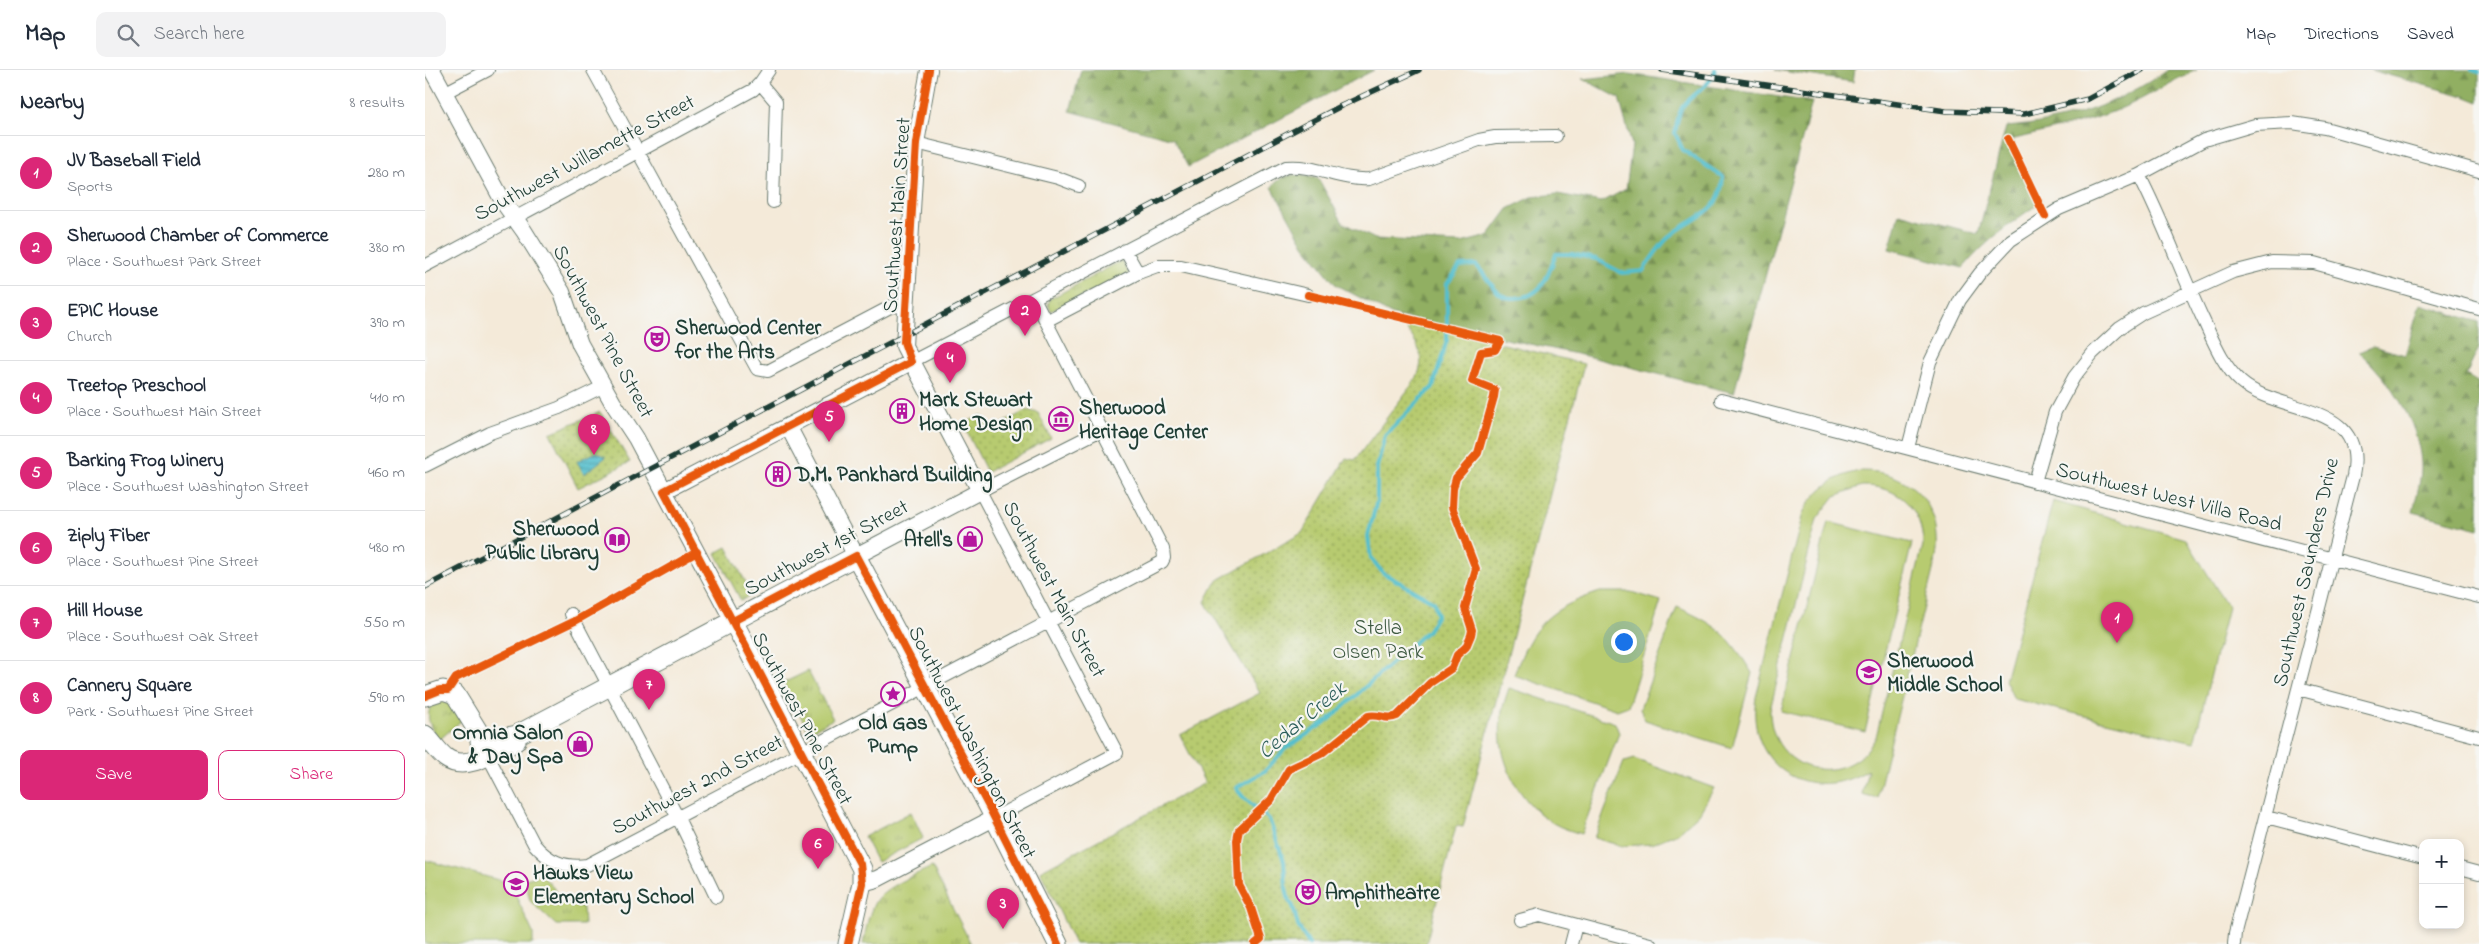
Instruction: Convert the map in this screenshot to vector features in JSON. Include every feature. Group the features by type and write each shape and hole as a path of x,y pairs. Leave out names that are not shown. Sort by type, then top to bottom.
{"main road":[{"name":"Southwest 1st Street","path":"480,736 493,740 517,735 856,556"},
{"name":"Southwest Washington Street","path":"856,556 1058,944"},
{"name":"Southwest Pine Street","path":"733,621 861,864 862,883"},
{"path":"426,697 448,690 457,696 480,736 481,758"},
{"name":"Southwest 1st Street","path":"425,735 448,760 460,763 481,758 516,741 517,735"},
{"path":"848,944 862,883"}],"street":[{"name":"Southwest Pine Street","path":"432,70 504,203 562,292 580,344 603,386 636,438 733,621"},
{"path":"444,92 487,70"},
{"path":"593,70 742,345 757,368 763,372 768,371 892,306 906,307"},
{"path":"769,70 760,83 776,102 773,202"},
{"name":"Southwest Main Street","path":"929,70 916,144 904,346 1117,753 994,818"},
{"name":"Southwest Willamette Street","path":"425,266 637,152 760,83"},
{"path":"1907,448 1935,350 1960,300 1980,273 2011,240 2045,216 2139,175 2219,134 2255,125 2273,123 2325,128 2479,171"},
{"path":"664,491 1286,167 1306,166 1352,178 1369,178 1479,140 1495,137 1556,136"},
{"path":"916,144 1058,178 1079,186"},
{"name":"Southwest Saunders Drive","path":"2139,175 2190,292 2220,354 2241,381 2273,399 2323,414 2338,426 2348,438 2353,448 2355,467 2235,933 2234,944"},
{"path":"1125,250 1138,273"},
{"path":"2035,482 2055,412 2074,377 2093,353 2130,321 2247,267 2272,262 2305,261 2479,310"},
{"path":"1047,321 1138,273 1157,266 1181,266 1308,295"},
{"path":"1034,298 1103,429"},
{"path":"425,466 490,433 553,410 603,386"},
{"name":"Southwest West Villa Road","path":"1721,400 2479,597"},
{"name":"Southwest Washington Street","path":"788,426 856,556"},
{"name":"Southwest 1st Street","path":"856,556 1103,429"},
{"name":"Southwest 2nd Street","path":"481,758 534,844 543,855 563,865 575,866 598,860 1157,565 1164,558 1163,549 1103,429"},
{"path":"571,614 678,818 716,897"},
{"path":"2298,689 2479,737"},
{"path":"2266,817 2419,857"},
{"path":"862,883 877,879 994,818"},
{"path":"2464,869 2479,873"},
{"path":"1520,920 1539,915 1650,944"},
{"path":"1571,944 1576,925"}],"green space":[{"path":"1081,70 1374,70 1188,167 1173,139 1070,111"},
{"path":"1775,70 1855,70 1853,82"},
{"path":"2167,70 2197,70 2132,104 2109,113 2082,122 2011,140 2042,202 2000,232 1963,268 1889,249 1899,213 1978,234 2006,127 2049,121 2090,110 2130,93"},
{"path":"2370,70 2479,70 2479,102 2464,96"},
{"path":"1629,74 1812,102 1734,393 1586,356 1393,315 1336,285 1304,245 1272,187 1287,176 1305,175 1318,178 1343,223 1375,239 1461,243 1488,236 1508,209 1532,197 1557,194 1602,202 1626,189 1632,145 1619,98 1583,79"},
{"path":"1121,261 1129,274 1051,311 1048,305 1050,299"},
{"path":"2420,304 2479,322 2479,348 2466,375 2479,383 2479,529 2413,512 2421,469 2419,447 2414,431 2401,402 2381,375 2359,352 2373,346 2405,355"},
{"name":"Stella Olsen Park","path":"1399,318 1584,364 1463,827 1456,826 1426,944 1075,944 1040,871 1205,783 1180,735 1260,693 1205,602 1215,583 1220,579 1302,533 1346,458 1355,460 1416,379 1420,370 1420,354 1414,340"},
{"path":"1027,410 1038,413 1051,438 987,472 963,424 982,415 991,430"},
{"path":"600,412 630,462 578,488 550,433"},
{"path":"1860,471 1879,472 1895,477 1909,485 1920,495 1929,508 1935,523 1937,540 1936,558 1877,798 1862,794 1868,770 1846,780 1824,783 1804,781 1786,773 1771,760 1761,743 1755,721 1756,697 1803,513 1820,490 1834,480","holes":["1862,486 1875,487 1897,495 1913,510 1919,520 1923,545 1876,737 1863,754 1847,765 1829,769 1812,768 1796,761 1782,749 1773,732 1770,710 1817,519 1835,496"]},
{"path":"2053,501 2186,539 2228,607 2194,742 2014,699 2005,680"},
{"path":"1828,522 1912,543 1865,732 1781,711"},
{"path":"727,547 752,594 741,601 716,553"},
{"path":"1600,592 1631,592 1661,601 1628,706 1617,710 1514,675 1528,643 1545,621 1567,605"},
{"path":"1677,607 1703,619 1721,632 1736,649 1752,673 1732,748 1645,720 1640,709"},
{"path":"808,671 833,719 809,732 783,683"},
{"path":"1509,688 1615,723 1619,733 1581,834 1556,825 1541,814 1529,803 1512,778 1502,748 1500,733 1504,703"},
{"path":"441,699 448,700 462,720 439,740 431,728 429,710 431,705"},
{"path":"1634,759 1714,788 1699,814 1678,833 1651,844 1622,846 1594,838 1624,762"},
{"path":"911,812 923,838 877,862 864,837"},
{"path":"425,860 510,883 533,933 533,944 425,944"},
{"path":"932,867 971,944 863,944 867,923 879,896 901,882"},
{"path":"541,875 569,903 583,908 584,925 556,925 530,901 525,879"}],"water":[{"path":"597,452 606,457 584,474 577,461"}],"waterway":[{"name":"Cedar Creek","path":"1309,944 1298,926 1293,906 1289,901 1284,861 1269,819 1243,797 1236,788 1265,771 1285,749 1330,719 1428,630 1437,615 1434,602 1383,573 1371,558 1368,536 1377,500 1377,467 1385,435 1433,387 1447,340 1447,284 1460,266 1476,265 1500,294 1509,298 1523,297 1537,291 1542,285 1550,271 1556,254 1572,254 1596,259 1622,273 1643,271 1669,237 1705,213 1717,200 1721,190 1723,177 1683,150 1675,133 1681,109 1687,101 1710,81 1715,70"},
{"path":"2472,70 2479,72"}],"railway":[{"path":"425,587 1341,106 1419,70"},
{"path":"1662,70 1946,111 2024,114 2088,99 2142,70"}],"cycle path":[{"path":"848,944 862,883 860,864 664,491 911,362 904,342 916,143 929,70"},
{"path":"2008,139 2045,216"},
{"path":"1255,944 1261,939 1251,908 1239,885 1237,840 1239,830 1271,800 1289,769 1321,754 1368,716 1375,715 1390,718 1397,716 1430,683 1452,668 1457,655 1466,647 1471,635 1472,630 1465,608 1476,569 1452,507 1453,489 1456,478 1478,453 1494,397 1495,390 1472,381 1481,352 1495,350 1500,341 1308,295"},
{"path":"425,696 440,690 448,690 456,678 575,621 697,552"},
{"path":"733,621 856,556 989,807 1058,944"}],"place":[{"name":"Sherwood Chamber of Commerce","path":"1025,336"},
{"name":"Sherwood Center for the Arts","path":"657,339"},
{"name":"Treetop Preschool","path":"950,383"},
{"name":"Mark Stewart Home Design","path":"902,411"},
{"name":"Sherwood Heritage Center","path":"1061,419"},
{"name":"Barking Frog Winery","path":"829,442"},
{"name":"Cannery Square","path":"594,455"},
{"name":"D.M. Pankhard Building","path":"778,474"},
{"name":"Atell's","path":"970,539"},
{"name":"Sherwood Public Library","path":"617,540"},
{"name":"JV Baseball Field","path":"2117,643"},
{"name":"Sherwood Middle School","path":"1869,672"},
{"name":"Old Gas Pump","path":"893,694"},
{"name":"Hill House","path":"649,710"},
{"name":"Omnia Salon & Day Spa","path":"580,744"},
{"name":"Ziply Fiber","path":"818,869"},
{"name":"Hawks View Elementary School","path":"516,884"},
{"name":"Amphitheatre","path":"1308,892"},
{"name":"EPIC House","path":"1003,929"}]}
